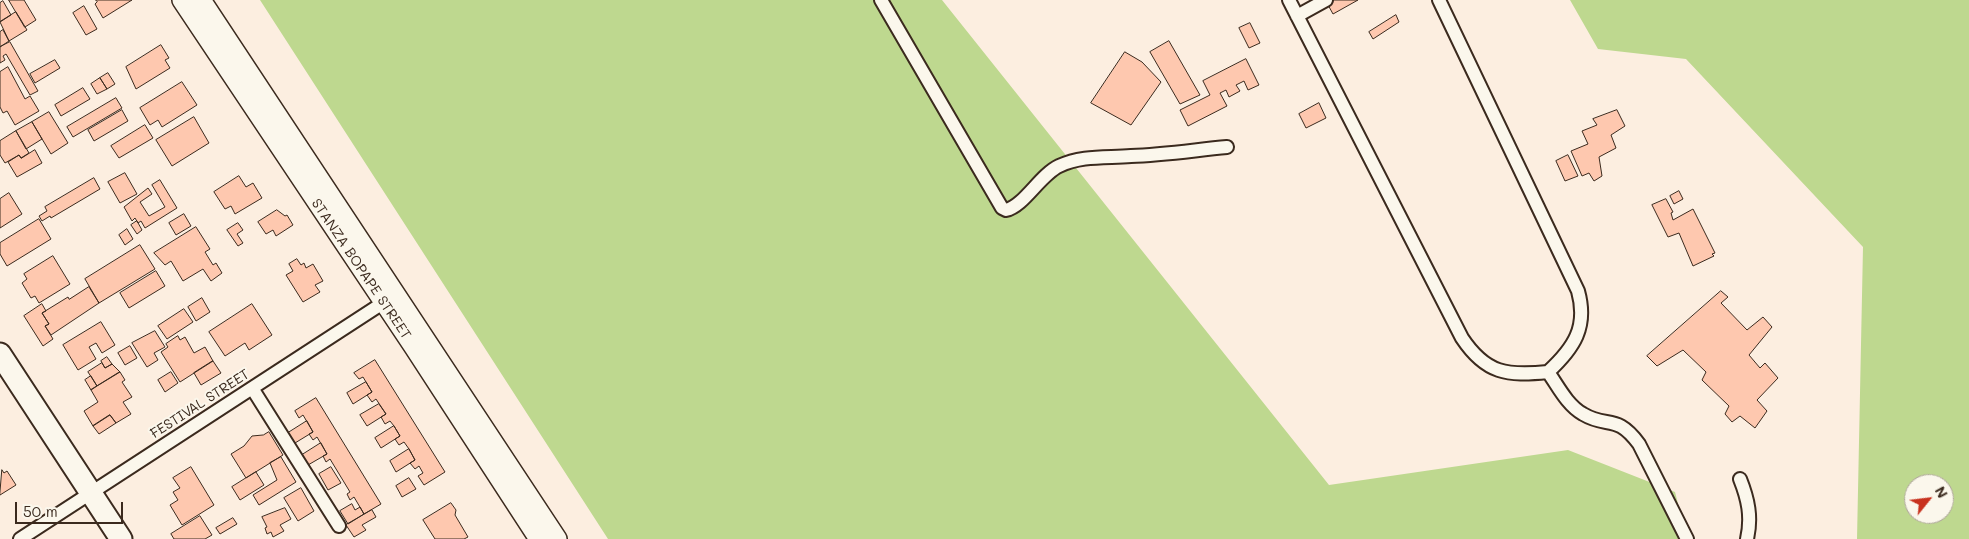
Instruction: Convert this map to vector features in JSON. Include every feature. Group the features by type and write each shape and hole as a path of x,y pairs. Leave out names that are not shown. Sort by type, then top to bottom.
{"main road":[{"name":"STANZA BOPAPE STREET","path":"182,0 557,539"},
{"name":"STANZA BOPAPE STREET","path":"200,0 390,299 539,539"},
{"path":"0,354 121,539"}],"street":[{"path":"881,0 1002,208 1006,210 1016,206 1035,184 1059,166 1084,158 1131,156 1227,147"},
{"path":"1289,0 1470,351 1482,363 1495,370 1517,375 1548,372 1564,356 1579,332 1582,318 1578,291 1439,0"},
{"path":"1297,16 1326,0"},
{"name":"FESTIVAL STREET","path":"20,539 390,299"},
{"path":"1548,372 1576,410 1592,418 1622,425 1630,431 1639,444 1687,539"},
{"path":"252,388 339,526"},
{"path":"1740,479 1748,498 1750,516 1747,539"}],"green space":[{"path":"260,0 942,0 1329,485 1568,450 1675,492 1687,539 608,539"},
{"path":"1570,0 1969,0 1969,539 1857,539 1863,247 1686,59 1598,49"}],"building":[{"path":"9,0 24,0 36,20 25,27"},
{"path":"96,0 132,0 103,18 95,4"},
{"path":"1333,0 1358,0 1333,14 1327,3"},
{"path":"3,1 11,15 0,22 0,3"},
{"path":"84,6 97,29 86,35 73,13"},
{"path":"16,12 27,30 9,41 0,22"},
{"path":"1396,15 1399,22 1373,39 1369,32"},
{"path":"1250,23 1260,43 1249,48 1239,28"},
{"path":"3,30 9,41 0,47 0,32"},
{"path":"1169,41 1200,95 1180,104 1150,52"},
{"path":"10,42 38,91 30,95 6,54 3,56 5,60 0,63 0,47"},
{"path":"161,45 169,58 165,60 170,68 136,89 126,67"},
{"path":"1125,52 1142,62 1161,82 1131,125 1091,103"},
{"path":"1246,59 1259,85 1248,90 1244,81 1236,85 1240,91 1229,97 1226,90 1220,93 1227,106 1188,126 1180,110 1210,95 1203,81"},
{"path":"55,60 60,68 35,83 30,74"},
{"path":"8,67 25,99 30,96 39,111 15,125 7,111 3,113 0,107 0,72"},
{"path":"108,73 115,84 107,89 100,78"},
{"path":"100,78 107,89 97,94 91,84"},
{"path":"182,82 197,105 162,127 158,120 150,125 140,108"},
{"path":"83,88 90,99 61,116 55,105"},
{"path":"116,98 122,108 73,137 67,127"},
{"path":"1319,103 1326,118 1306,128 1299,114"},
{"path":"122,110 128,121 94,141 88,130"},
{"path":"1617,110 1625,126 1611,135 1616,148 1599,157 1602,176 1594,181 1589,173 1582,176 1571,151 1588,144 1582,131 1597,125 1593,119"},
{"path":"49,112 68,143 51,154 32,122"},
{"path":"194,117 209,143 172,166 156,140"},
{"path":"32,122 42,139 26,149 16,131"},
{"path":"145,125 153,138 119,158 111,146"},
{"path":"16,131 29,153 21,158 19,155 5,163 0,155 0,141"},
{"path":"35,150 42,163 17,177 8,162 19,155 21,158"},
{"path":"1568,155 1578,176 1565,181 1556,161"},
{"path":"125,173 137,194 120,203 108,182"},
{"path":"239,176 246,187 253,183 262,198 235,214 231,206 225,209 214,192"},
{"path":"94,178 100,189 51,218 50,216 42,221 39,216 47,211 45,207"},
{"path":"160,180 177,208 145,228 141,221 138,223 135,218 132,221 124,207 148,188 152,194 140,202 149,216 165,207 152,185"},
{"path":"1679,191 1683,199 1674,204 1670,196"},
{"path":"9,193 22,214 0,228 0,199"},
{"path":"1666,199 1673,212 1671,213 1673,220 1693,209 1715,253 1712,254 1714,256 1693,266 1679,233 1668,237 1652,205"},
{"path":"277,210 285,216 287,215 293,225 276,236 273,230 266,234 258,222"},
{"path":"184,214 191,226 176,235 169,223"},
{"path":"39,219 51,239 7,266 0,254 0,243"},
{"path":"137,221 142,230 137,234 131,225"},
{"path":"238,223 243,230 237,234 243,243 238,246 227,230"},
{"path":"196,227 210,249 205,252 213,265 216,263 222,273 211,281 203,269 183,281 171,261 165,265 154,253"},
{"path":"127,229 133,239 125,245 119,235"},
{"path":"140,245 155,269 99,303 85,279"},
{"path":"53,256 70,284 39,303 35,296 31,298 22,283 27,279 24,274"},
{"path":"297,259 301,265 304,263 306,268 313,264 323,281 315,285 320,292 303,302 286,275 293,271 289,264"},
{"path":"156,271 165,286 129,308 120,293"},
{"path":"89,287 99,303 51,335 45,326 49,324 42,313"},
{"path":"1721,291 1728,297 1721,303 1747,330 1763,317 1772,327 1749,355 1760,368 1765,363 1778,378 1757,400 1767,411 1755,428 1740,416 1732,422 1725,414 1729,406 1702,380 1706,372 1683,350 1657,366 1647,356"},
{"path":"202,298 210,312 196,321 188,307"},
{"path":"42,304 46,311 42,313 49,324 45,326 53,339 43,346 24,316"},
{"path":"252,304 272,335 249,350 245,343 225,356 209,332"},
{"path":"184,309 193,322 167,339 158,326"},
{"path":"101,322 115,345 102,353 96,343 89,347 96,359 78,370 63,345"},
{"path":"155,331 165,347 154,353 158,360 147,367 132,343"},
{"path":"178,336 180,340 185,337 194,353 205,347 213,361 180,382 161,352 168,347 166,344"},
{"path":"130,346 137,358 125,365 118,353"},
{"path":"107,357 112,364 105,368 101,361"},
{"path":"375,360 445,472 424,485 418,476 423,473 419,466 415,469 410,463 415,460 409,449 404,442 399,445 395,439 400,436 394,426 390,421 385,424 381,417 386,414 376,399 372,402 367,395 372,392 363,377 359,379 354,373"},
{"path":"213,361 221,373 201,385 194,373"},
{"path":"102,363 105,368 112,364 120,372 97,386 88,372"},
{"path":"120,372 125,380 122,382 132,397 123,402 131,414 116,423 110,415 93,426 84,411 98,402 91,390"},
{"path":"171,372 178,383 165,392 158,380"},
{"path":"91,376 97,386 91,390 85,380"},
{"path":"366,382 372,392 353,404 347,393"},
{"path":"316,398 381,504 364,514 354,497 350,500 347,494 350,492 330,459 326,462 323,456 327,454 317,437 313,440 309,434 313,432 303,415 299,418 295,411"},
{"path":"379,404 386,414 367,426 360,415"},
{"path":"110,415 116,423 99,434 93,426"},
{"path":"307,421 313,432 295,443 288,433"},
{"path":"394,426 400,436 381,448 375,438"},
{"path":"269,432 283,455 246,478 231,454 244,446 252,436 263,435"},
{"path":"321,443 327,454 308,465 302,455"},
{"path":"409,449 415,460 396,472 390,461"},
{"path":"281,457 296,482 259,505 253,495 277,480 270,463"},
{"path":"191,467 214,505 182,525 170,505 178,500 173,492 180,488 173,478"},
{"path":"331,467 341,483 328,490 319,474"},
{"path":"2,470 4,473 7,471 16,485 0,495"},
{"path":"256,472 264,485 240,500 232,487"},
{"path":"409,478 416,489 402,497 396,486"},
{"path":"301,488 314,511 298,521 284,498"},
{"path":"451,503 456,510 455,515 468,537 464,539 435,539 423,520"},
{"path":"352,504 355,510 360,507 364,514 348,524 340,511"},
{"path":"285,508 291,519 280,525 284,531 273,537 271,532 267,534 265,528 267,527 262,517"},
{"path":"372,510 376,517 362,525 366,530 354,537 346,525"},
{"path":"200,516 212,535 205,539 174,539 171,534"},
{"path":"233,518 237,524 220,534 216,528"}]}
